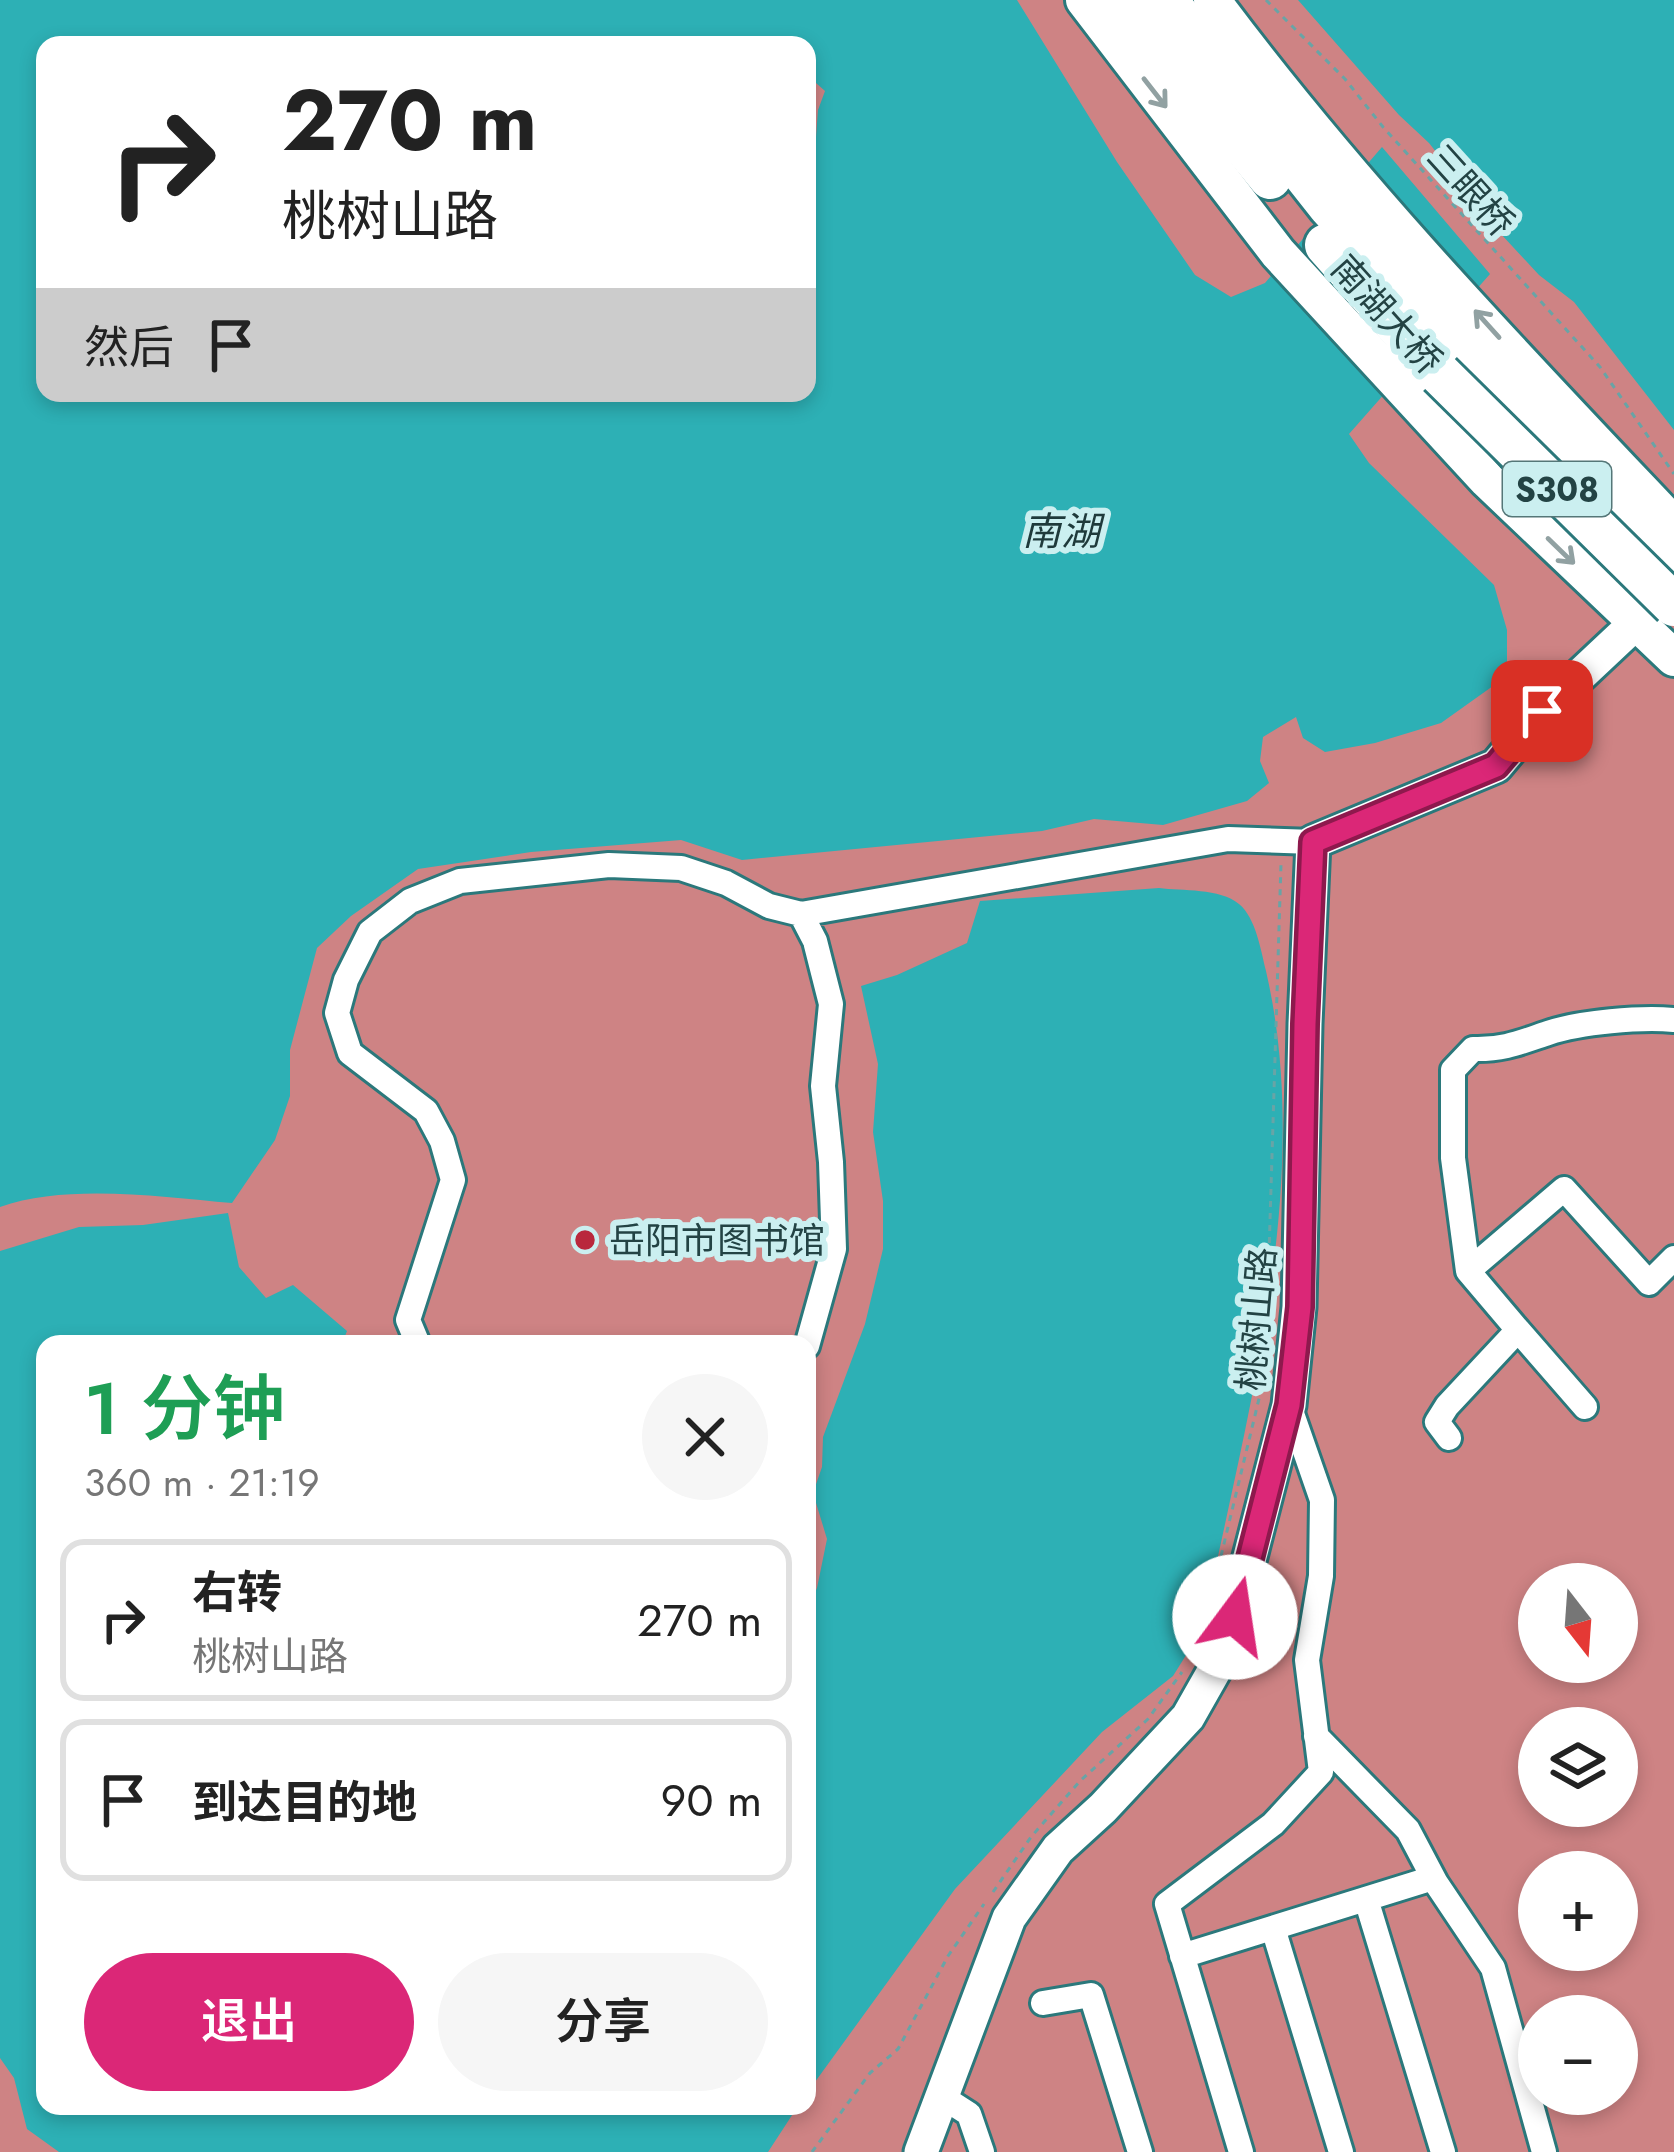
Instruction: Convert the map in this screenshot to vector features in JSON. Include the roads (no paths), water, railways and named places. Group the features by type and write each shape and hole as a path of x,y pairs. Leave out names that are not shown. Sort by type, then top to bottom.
{"highway":[{"name":"南湖大桥","path":"1125,0 1311,228 1655,614"},
{"name":"南湖大桥","path":"1166,0 1329,206 1674,570"}],"main road":[{"path":"1084,0 1278,253 1487,480 1655,614 1674,658"},
{"path":"1212,0 1266,73 1565,411 1674,525"}],"street":[{"path":"414,1335 408,1320 453,1180 442,1141 426,1111 350,1053 338,1012 346,980 370,932 410,901 460,881 609,866 681,868 727,883 769,906 801,914 1228,839 1297,841 1496,766 1542,711 1655,614 1674,585"},
{"name":"桃树山路","path":"921,2152 1009,1918 1058,1849 1188,1718 1226,1650 1289,1405 1300,1307 1305,1024 1297,841"},
{"path":"801,914 815,941 831,1004 823,1086 834,1249 810,1335"},
{"path":"1585,1407 1468,1271 1454,1158 1453,1070 1473,1049 1499,1050 1570,1029 1653,1018 1674,1020"},
{"path":"1468,1271 1564,1190 1649,1283 1674,1258"},
{"path":"1449,1438 1437,1422 1447,1406 1518,1330"},
{"path":"1241,2152 1167,1904 1273,1824 1321,1772 1307,1660 1321,1576 1322,1500 1289,1405"},
{"path":"1316,1736 1408,1830 1433,1878 1493,1968 1544,2152"},
{"path":"1182,1957 1433,1878"},
{"path":"1366,1899 1443,2152"},
{"path":"1274,1928 1341,2152"},
{"path":"1043,2003 1091,1995 1140,2152"},
{"path":"941,2096 969,2114 982,2152"}],"water":[{"name":"南湖","path":"0,0 1017,0 1117,162 1195,275 1231,297 1265,283 1382,147 1490,274 1349,434 1369,463 1494,585 1507,630 1507,676 1441,723 1325,752 1303,738 1296,717 1263,737 1260,761 1269,783 1247,801 1163,825 1094,819 1042,831 742,860 681,840 531,852 418,869 351,916 317,948 290,1050 290,1096 275,1140 232,1203 84,1194 0,1207"},
{"path":"1298,0 1674,0 1674,430 1574,302 1539,275 1500,233 1429,143"},
{"path":"1159,888 1222,895 1245,910 1262,954 1279,1052 1283,1134 1269,1301 1203,1628 1173,1676 1102,1732 955,1889 816,2081 816,1590 827,1539 816,1503 816,1484 823,1437 865,1324 883,1249 883,1201 873,1132 878,1064 861,986 967,943 980,901"},
{"path":"228,1213 239,1267 266,1298 293,1285 347,1331 345,1335 36,1335 36,2115 792,2115 768,2152 59,2152 27,2129 14,2078 0,2058 0,1251 79,1227 143,1225"}],"place":[{"name":"岳阳市图书馆","path":"585,1240"}]}
